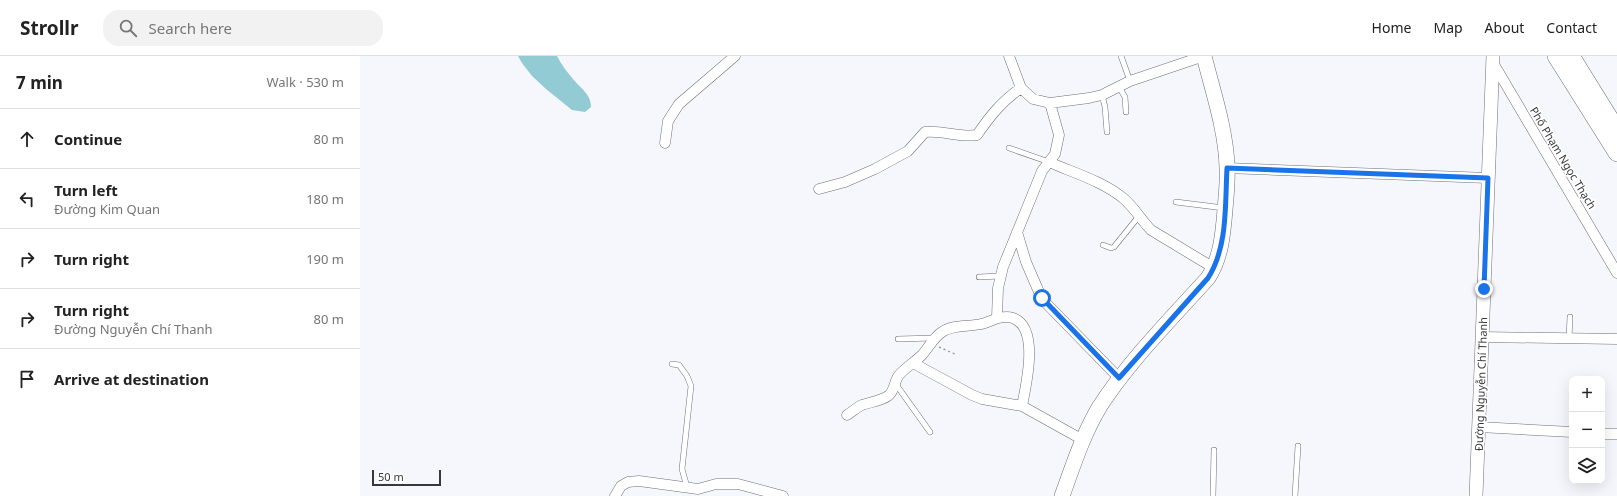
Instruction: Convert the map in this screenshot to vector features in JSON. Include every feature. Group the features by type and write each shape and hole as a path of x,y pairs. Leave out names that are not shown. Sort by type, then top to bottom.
{"highway":[{"path":"1556,56 1617,153"},
{"path":"1571,56 1617,130"}],"main road":[{"path":"1062,496 1083,440 1100,408 1119,378 1208,278 1214,268 1220,247 1225,208 1227,168 1224,139 1204,56"}],"street":[{"path":"665,143 668,121 679,104 735,56"},
{"path":"1009,56 1021,88 1033,99 1050,103 1102,95 1130,81 1204,56"},
{"name":"Đường Nguyễn Chí Thanh","path":"1476,496 1483,337 1491,58"},
{"name":"Phố Phạm Ngọc Thạch","path":"1491,58 1617,273"},
{"path":"819,188 845,182 875,170 908,152 925,132 934,131 967,137 977,135 998,106 1021,88"},
{"path":"997,318 1000,276 1042,172 1055,154 1059,135 1050,103"},
{"path":"1049,162 1111,190 1131,206 1143,222 1152,230 1214,268"},
{"path":"1227,168 1488,178"},
{"path":"1017,232 1026,262 1042,298 1119,378"},
{"path":"847,415 861,405 876,402 892,392 899,375 913,363 941,332 948,328 978,325 997,318 1014,318 1024,326 1028,337 1030,354 1022,406"},
{"path":"1483,337 1617,339"},
{"path":"913,363 982,399 1022,406 1083,440"},
{"path":"1479,427 1569,432"},
{"path":"1605,434 1617,434"},
{"path":"615,496 621,486 628,482 639,481 698,489 716,484 732,484 783,496"}],"lane":[{"path":"1121,56 1130,81"},
{"path":"1119,87 1125,97 1126,112"},
{"path":"1102,95 1105,107 1107,132"},
{"path":"1009,148 1049,162"},
{"path":"1176,202 1225,208"},
{"path":"1103,245 1111,248 1114,247 1139,216"},
{"path":"979,277 1000,276"},
{"path":"1569,338 1570,316"},
{"path":"898,339 933,341"},
{"path":"672,364 679,365 687,376 691,386 682,469 688,488"},
{"path":"895,382 930,432"},
{"path":"1295,496 1298,446"},
{"path":"1213,496 1214,450"}],"path":[{"path":"933,341 957,355"}],"water":[{"path":"518,56 557,56 562,65 587,95 591,102 591,107 585,112 572,110 532,76"}],"route":[{"path":"1042,298 1046,304 1119,378 1208,278 1214,268 1218,258 1224,222 1227,168 1488,178 1484,289"}]}
